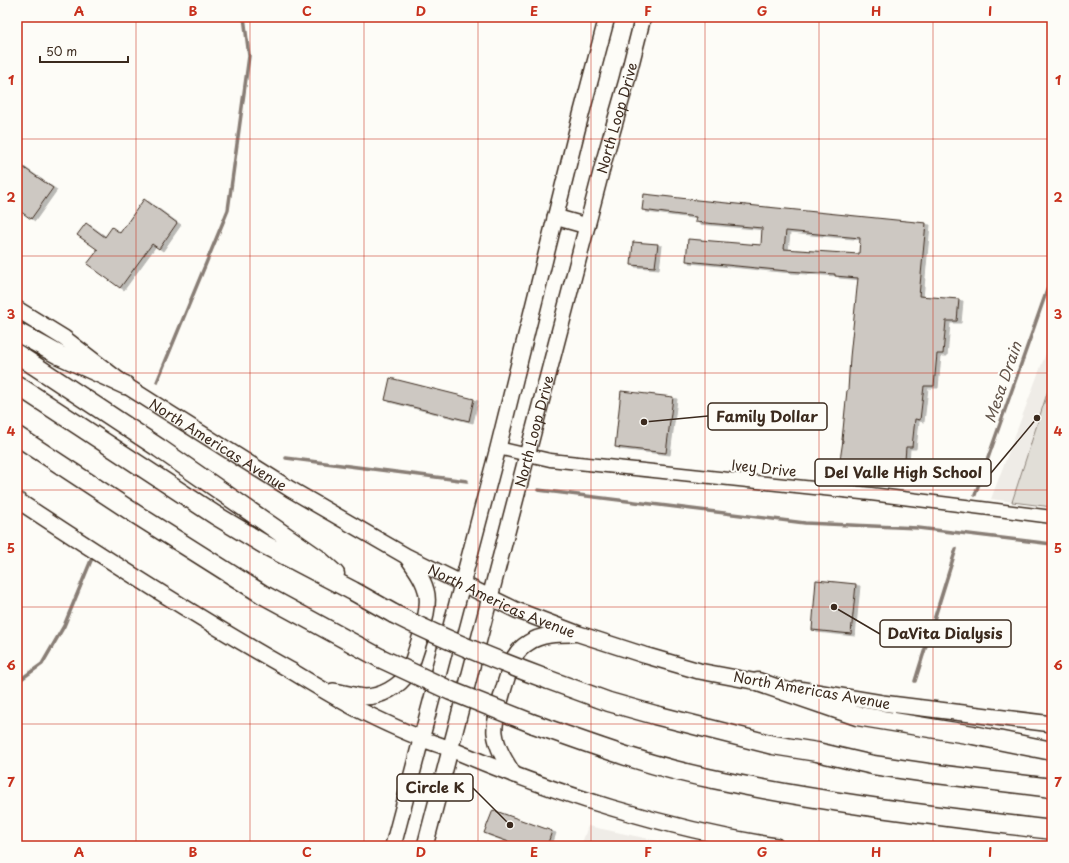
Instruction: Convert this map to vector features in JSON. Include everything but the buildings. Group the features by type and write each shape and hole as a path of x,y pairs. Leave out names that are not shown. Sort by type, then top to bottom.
{"highway":[{"path":"17,332 59,355 125,385"},
{"path":"17,354 158,448 316,558 353,591"},
{"path":"17,385 215,515 265,545 394,614 488,658 609,702 655,716 773,745 817,752 873,765 1052,788"},
{"path":"17,436 137,515 262,594 344,640 451,691 534,724 645,762 713,779 833,801 1052,830"},
{"path":"758,682 857,716 974,735 1052,751"}],"main road":[{"path":"393,846 421,738 445,654 556,217 576,130 607,17"},
{"name":"North Loop Drive","path":"425,846 605,157 628,80 642,17"},
{"path":"556,217 587,226"},
{"name":"North Americas Avenue","path":"17,309 64,338 125,385 290,489 406,556 516,610 580,634 699,671 882,703 1052,724"},
{"path":"17,500 177,604 359,710 421,738 514,775 628,812 696,830 776,846"},
{"path":"322,689 358,696 376,696 394,687 405,678 409,672 424,619 427,593 420,575 406,556"},
{"path":"514,775 506,763 497,744 495,732 496,719 516,655 527,643 535,638 551,635 580,634"}],"street":[{"name":"Ivey Drive","path":"498,448 550,460 864,493 1052,517"}],"shaded area":[{"path":"1052,337 1052,507 991,499"},
{"path":"1052,378 1052,507 1012,502"},
{"path":"588,826 682,846 581,846"}],"waterway":[{"path":"157,382 228,210 249,56 244,17"},
{"name":"Mesa Drain","path":"975,495 1052,276"},
{"path":"286,458 467,481"},
{"path":"538,490 805,523 918,528 1052,544"},
{"name":"Mesa Drain","path":"915,681 956,549"},
{"path":"17,682 42,664 64,626 92,558"}],"place":[{"name":"Del Valle High School","path":"1037,418"},
{"name":"Family Dollar","path":"644,422"},
{"name":"DaVita Dialysis","path":"834,607"},
{"name":"Circle K","path":"510,825"}]}
